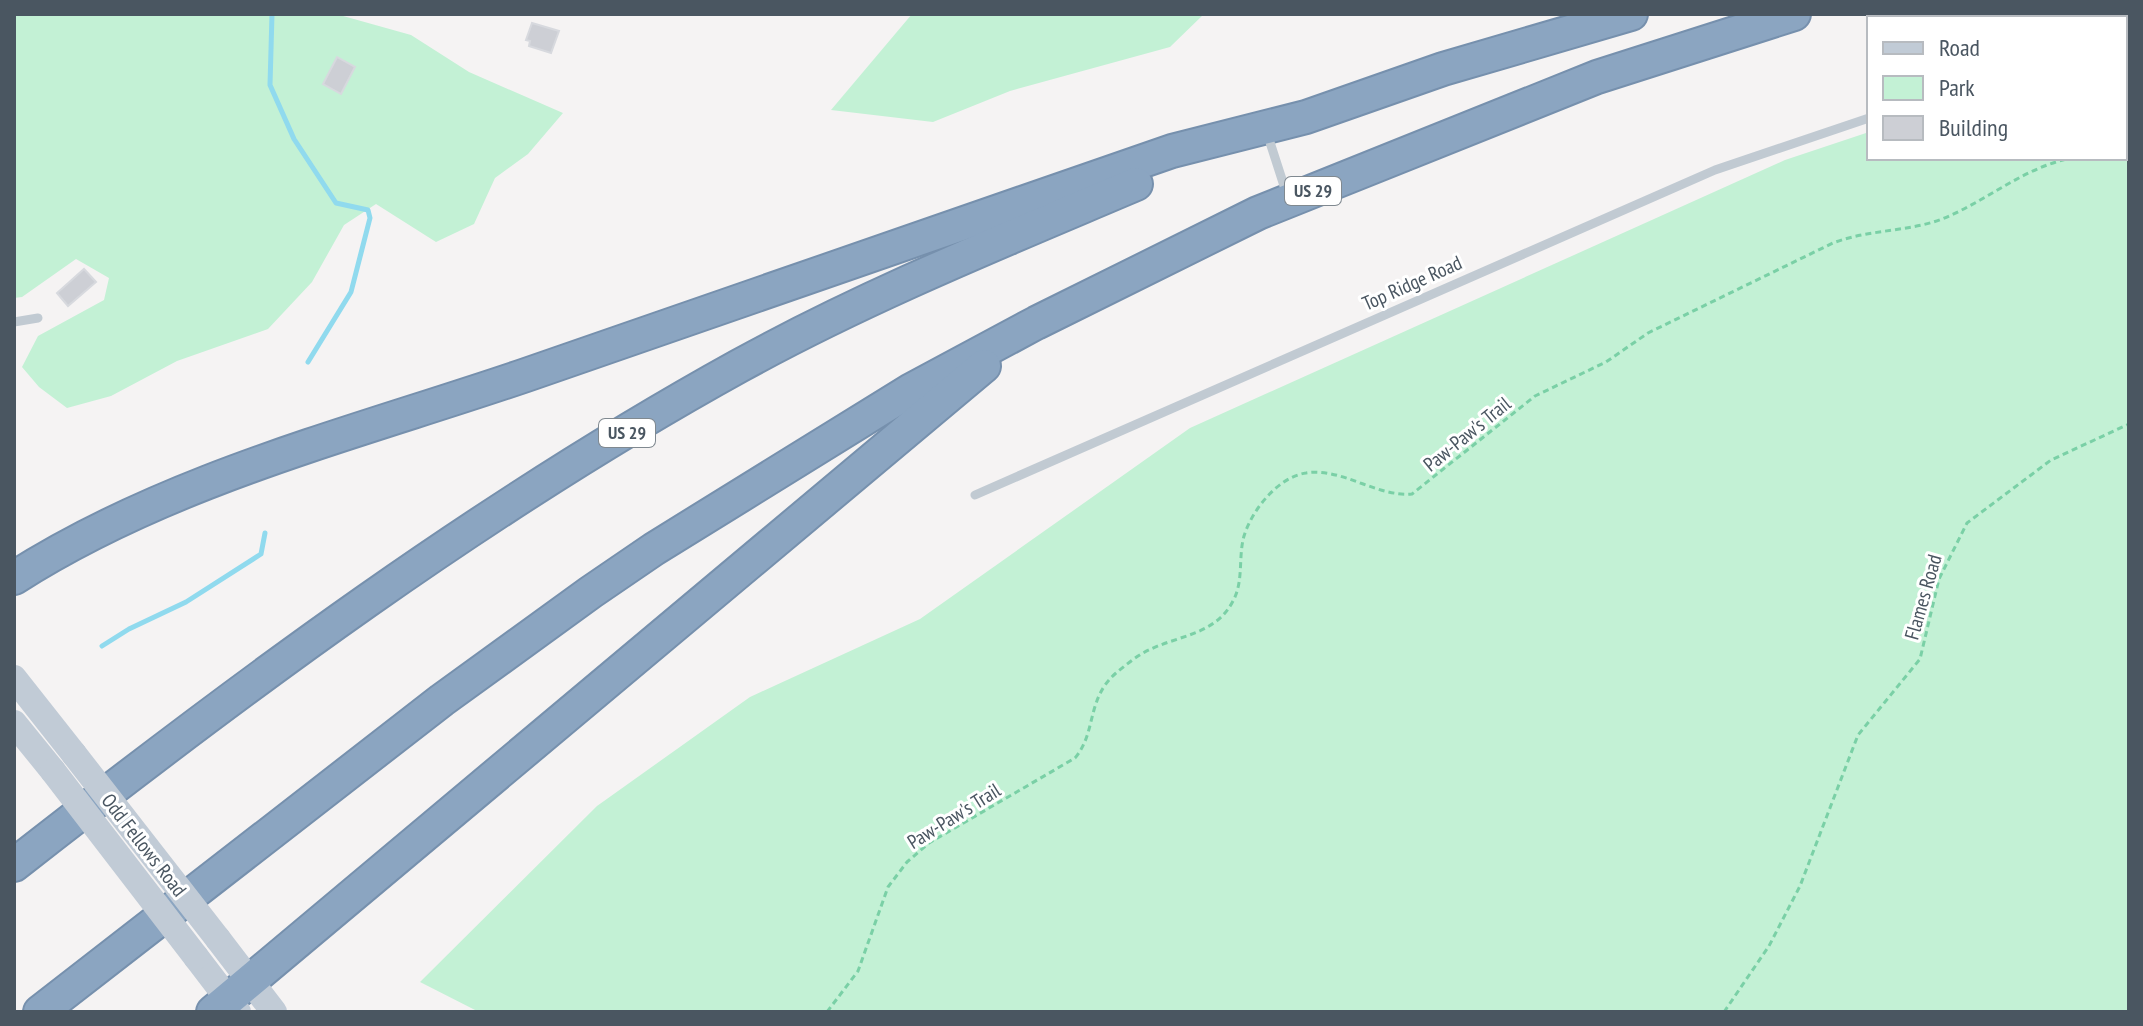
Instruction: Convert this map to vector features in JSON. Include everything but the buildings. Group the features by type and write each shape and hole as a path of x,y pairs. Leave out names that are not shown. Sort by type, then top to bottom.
{"highway":[{"name":"US 29","path":"14,865 338,620 603,447 736,368 795,337 1028,230 1306,117 1443,69 1631,14"},
{"name":"US 29","path":"40,1012 442,700 591,592 857,422 1036,323 1289,201 1597,77 1794,14"},
{"path":"14,578 66,544 114,520 330,440 1172,151 1306,117"},
{"path":"232,1002 1036,323"}],"main road":[{"name":"Odd Fellows Road","path":"14,678 64,762 196,957 232,1002 274,1012"},
{"name":"Odd Fellows Road","path":"14,723 64,762 218,939 232,1002"}],"lane":[{"name":"Top Ridge Road","path":"975,495 1715,170 1867,119"},
{"path":"1267,133 1289,201"},
{"path":"14,322 38,318"}],"path":[{"name":"Paw-Paw's Trail","path":"827,1012 858,971 888,887 907,862 929,843 1075,758 1084,747 1095,700 1114,675 1152,648 1209,627 1227,611 1239,582 1245,536 1259,508 1280,485 1307,472 1338,477 1382,492 1412,494 1535,396 1606,362 1667,324 1833,243 1861,232 1939,220 2021,177 2067,160"},
{"name":"Flames Road","path":"1724,1012 1769,946 1800,886 1858,735 1920,659 1939,579 1967,523 2051,460 2129,424"}],"green space":[{"path":"14,14 336,14 411,35 469,72 563,113 528,154 495,178 474,224 436,242 376,204 344,225 312,282 268,329 177,361 111,396 67,408 39,387 22,367 38,336 104,300 109,278 76,259 22,297 14,298"},
{"path":"912,14 1204,14 1170,47 1010,91 933,122 831,110"},
{"path":"2127,54 2129,1012 479,1012 420,982 597,806 750,697 920,619 1190,428 1785,160 1867,133 1867,160 2127,160"}],"waterway":[{"path":"272,14 270,85 294,139 336,203 368,210 370,218 351,292 308,362"},
{"path":"102,646 129,629 186,602 261,554 265,533"}]}
